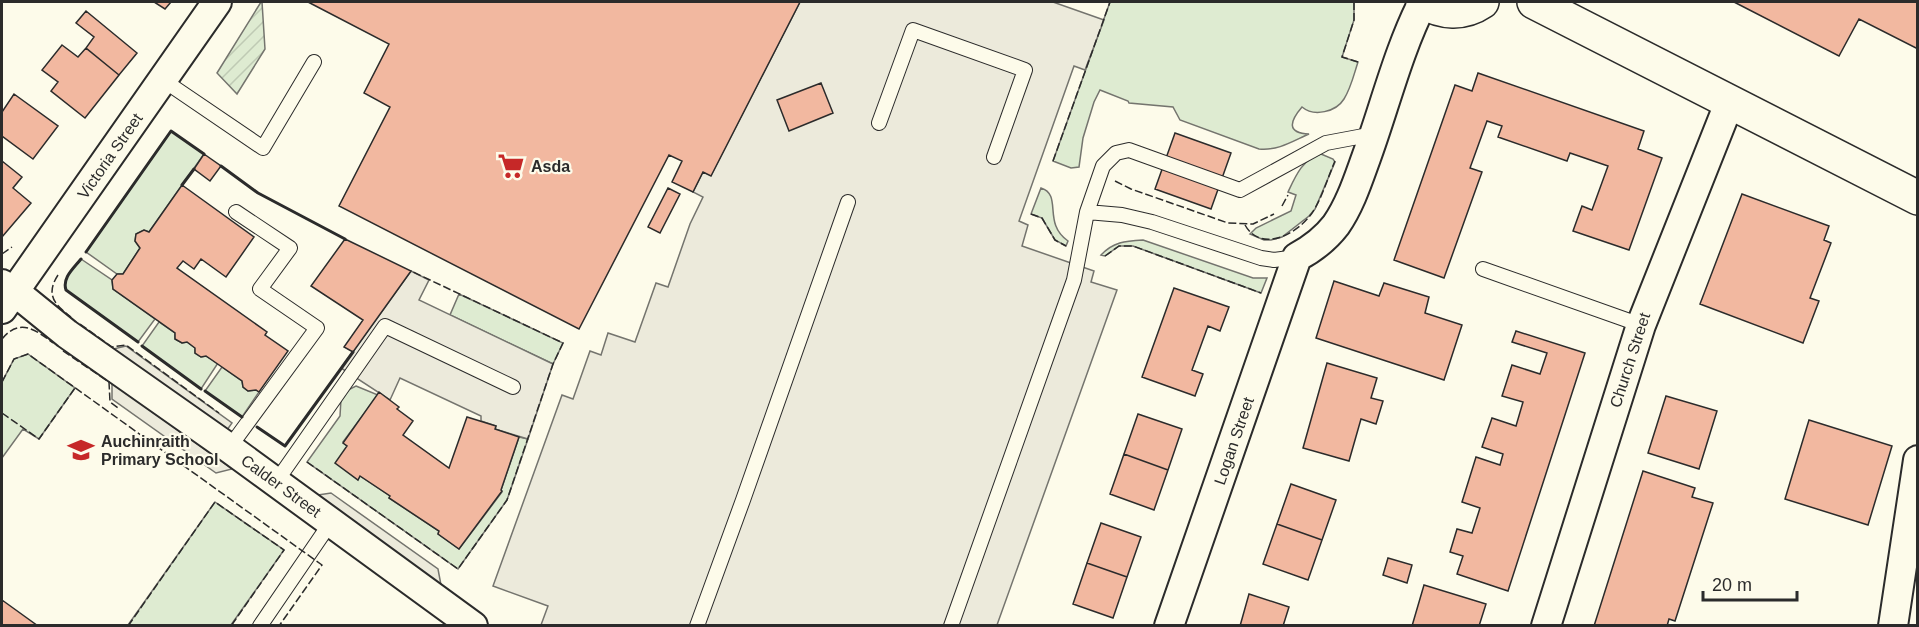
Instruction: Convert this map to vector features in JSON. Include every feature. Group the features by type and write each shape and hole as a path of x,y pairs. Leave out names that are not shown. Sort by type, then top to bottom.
{"main road":[{"path":"1423,2 1436,9 1455,11 1464,10 1482,2"},
{"path":"1534,2 1917,198"}],"street":[{"name":"Victoria Street","path":"6,295 217,2"},
{"path":"1297,257 1311,249 1335,225 1354,190 1409,33 1423,2"},
{"name":"Church Street","path":"1546,626 1641,325 1730,101"},
{"name":"Logan Street","path":"1169,626 1297,257"},
{"name":"Calder Street","path":"6,295 67,334 229,448 473,626"},
{"path":"1893,626 1917,460"}],"lane":[{"path":"879,123 913,30 1025,70 994,157"},
{"path":"163,80 263,148 314,62"},
{"path":"951,626 1074,280 1087,212 1103,166 1116,153 1129,150 1240,189 1326,143 1375,134"},
{"path":"697,626 848,202"},
{"path":"229,448 317,328 260,289 290,248 236,212"},
{"path":"1087,212 1122,215 1152,222 1261,258 1275,260 1297,257"},
{"path":"1484,269 1641,325"},
{"path":"276,482 385,326 513,387"},
{"path":"260,626 331,522"}],"green space":[{"path":"261,2 265,49 237,94 217,73"},
{"path":"1110,2 1354,2 1354,20 1342,57 1358,62 1349,90 1336,107 1324,112 1312,112 1302,107 1298,112 1292,125 1294,129 1309,134 1285,145 1266,149 1259,149 1180,120 1173,107 1129,103 1100,90 1083,138 1079,167 1071,168 1053,161"},
{"path":"171,131 204,154 149,232 144,230 136,234 135,241 140,248 123,274 117,274 86,252"},
{"path":"1321,154 1335,162 1315,209 1309,216 1282,237 1264,240 1250,234 1256,228 1291,211 1296,195 1288,192 1294,180 1304,164"},
{"path":"1041,188 1051,197 1056,226 1060,234 1068,241 1066,246 1055,240 1042,218 1031,214"},
{"path":"1143,240 1253,278 1267,278 1261,293 1133,246 1119,246 1105,256 1101,255 1110,247 1120,243"},
{"path":"81,259 112,280 113,289 155,319 138,342 66,290 67,278"},
{"path":"459,294 563,343 553,364 450,315"},
{"path":"159,322 175,333 175,339 182,343 187,342 195,348 195,353 218,363 201,389 142,346"},
{"path":"28,354 75,388 39,439 23,429 2,458 2,382 14,359"},
{"path":"222,367 242,381 243,387 248,391 259,392 242,417 205,391"},
{"path":"356,386 378,395 343,442 347,446 358,479 360,476 390,496 389,498 439,531 438,534 459,549 502,492 519,437 528,439 507,500 458,569 307,462 340,416 341,399 346,391"},
{"path":"215,502 284,550 231,625 128,625"}],"shaded area":[{"path":"800,2 1053,2 1104,20 1085,70 1074,66 1019,221 1028,225 1022,246 1094,271 1091,282 1117,290 997,625 541,625 548,606 493,586 562,395 573,399 590,351 601,355 608,333 635,342 656,283 668,287 690,224 703,197 693,192 703,172 711,175"},
{"path":"411,271 429,280 419,300 553,364 528,439 495,429 496,426 481,421 481,416 400,378 390,400 341,368"},
{"path":"126,346 232,423 227,430 113,349"},
{"path":"112,383 232,469 216,473 112,399"},
{"path":"331,493 438,569 441,585 318,495"}],"building":[{"path":"154,2 171,2 165,9"},
{"name":"Asda","path":"308,2 800,2 711,176 703,172 693,192 672,182 682,161 669,155 579,329 339,206 390,107 364,93 389,44"},
{"path":"1734,2 1918,2 1918,49 1859,19 1839,56"},
{"path":"86,11 137,53 119,75 86,48 94,37 76,23"},
{"path":"62,45 78,57 86,48 119,75 85,118 51,91 58,82 42,70"},
{"path":"1478,73 1644,131 1638,149 1662,158 1629,250 1573,231 1582,206 1592,210 1608,166 1570,153 1567,161 1498,137 1502,126 1487,121 1470,168 1482,172 1444,278 1394,260 1455,85 1472,91"},
{"path":"821,83 833,113 789,131 777,100"},
{"path":"14,94 58,126 33,159 2,136 2,112"},
{"path":"1175,133 1231,153 1211,209 1155,189"},
{"path":"204,154 221,166 210,181 194,169"},
{"path":"2,161 22,177 13,188 31,203 2,237"},
{"path":"182,185 254,237 226,277 201,259 194,269 183,261 177,268 267,332 265,335 288,351 259,392 248,391 243,387 242,381 206,356 201,357 195,353 195,348 187,342 182,343 175,339 175,333 113,289 112,280 117,274 123,274 140,248 135,241 136,234 144,230 149,232"},
{"path":"668,188 680,194 660,233 648,227"},
{"path":"1742,194 1829,226 1824,240 1831,243 1810,298 1819,301 1803,343 1700,304"},
{"path":"345,239 411,271 353,352 344,347 363,320 311,286"},
{"path":"1334,281 1379,296 1384,283 1429,297 1425,313 1462,325 1444,380 1316,338"},
{"path":"1174,288 1229,307 1220,331 1208,326 1192,370 1203,374 1195,396 1142,377"},
{"path":"1516,331 1585,353 1508,591 1457,574 1463,556 1450,552 1457,529 1472,533 1480,508 1462,502 1476,457 1500,465 1503,454 1482,447 1492,418 1516,426 1523,402 1502,396 1512,365 1540,374 1547,353 1512,342"},
{"path":"1327,363 1377,378 1371,398 1383,401 1376,424 1361,419 1349,461 1303,448"},
{"path":"379,392 413,421 403,435 449,468 467,417 496,426 495,429 519,437 502,491 459,549 438,534 439,531 389,498 390,496 360,476 358,480 335,463 347,446 343,443"},
{"path":"1666,396 1717,411 1699,469 1648,453"},
{"path":"1138,414 1182,429 1168,470 1124,454"},
{"path":"1809,420 1892,446 1868,525 1785,499"},
{"path":"1124,454 1168,470 1154,510 1110,494"},
{"path":"1643,471 1695,488 1692,497 1713,503 1675,621 1669,619 1667,626 1594,626"},
{"path":"1291,484 1336,500 1322,540 1277,524"},
{"path":"1101,523 1141,537 1127,577 1087,563"},
{"path":"1277,524 1322,540 1308,580 1263,564"},
{"path":"1388,558 1412,565 1407,583 1383,575"},
{"path":"1087,563 1127,577 1113,618 1073,604"},
{"path":"1424,585 1486,604 1479,626 1412,626"},
{"path":"1249,594 1289,607 1283,626 1240,626"},
{"path":"2,600 38,626 2,626"}],"fence":[{"path":"1053,161 1110,2"},
{"path":"1354,2 1354,20 1342,57 1358,62"},
{"path":"1245,225 1252,234 1271,239 1281,237 1300,226 1314,210 1335,161"},
{"path":"1115,181 1131,189 1228,223 1253,224 1274,214"},
{"path":"1282,206 1288,195"},
{"path":"1031,214 1042,218 1055,240 1066,246"},
{"path":"1105,256 1119,246 1133,246 1261,293"},
{"path":"2,254 12,247"},
{"path":"307,462 458,569 507,500 553,364 563,343 411,271"},
{"path":"58,275 52,288 52,294 56,304 71,317"},
{"path":"80,324 112,347 126,345 219,413"},
{"path":"2,339 8,333 21,327 33,330 53,343"},
{"path":"63,351 109,382 110,402 118,408"},
{"path":"2,382 14,359 28,354 322,565 279,626"},
{"path":"2,413 39,439 75,388"},
{"path":"128,626 215,502 284,550 231,626"}],"wall":[{"path":"86,252 171,131 204,154"},
{"path":"221,166 258,193 345,239"},
{"path":"182,185 194,169"},
{"path":"81,259 67,278 66,290 138,342"},
{"path":"142,346 201,389"},
{"path":"257,427 285,446 353,352"},
{"path":"205,391 242,417"}],"place":[{"name":"Asda","path":"511,166"},
{"name":"Auchinraith Primary School","path":"81,450"}]}
